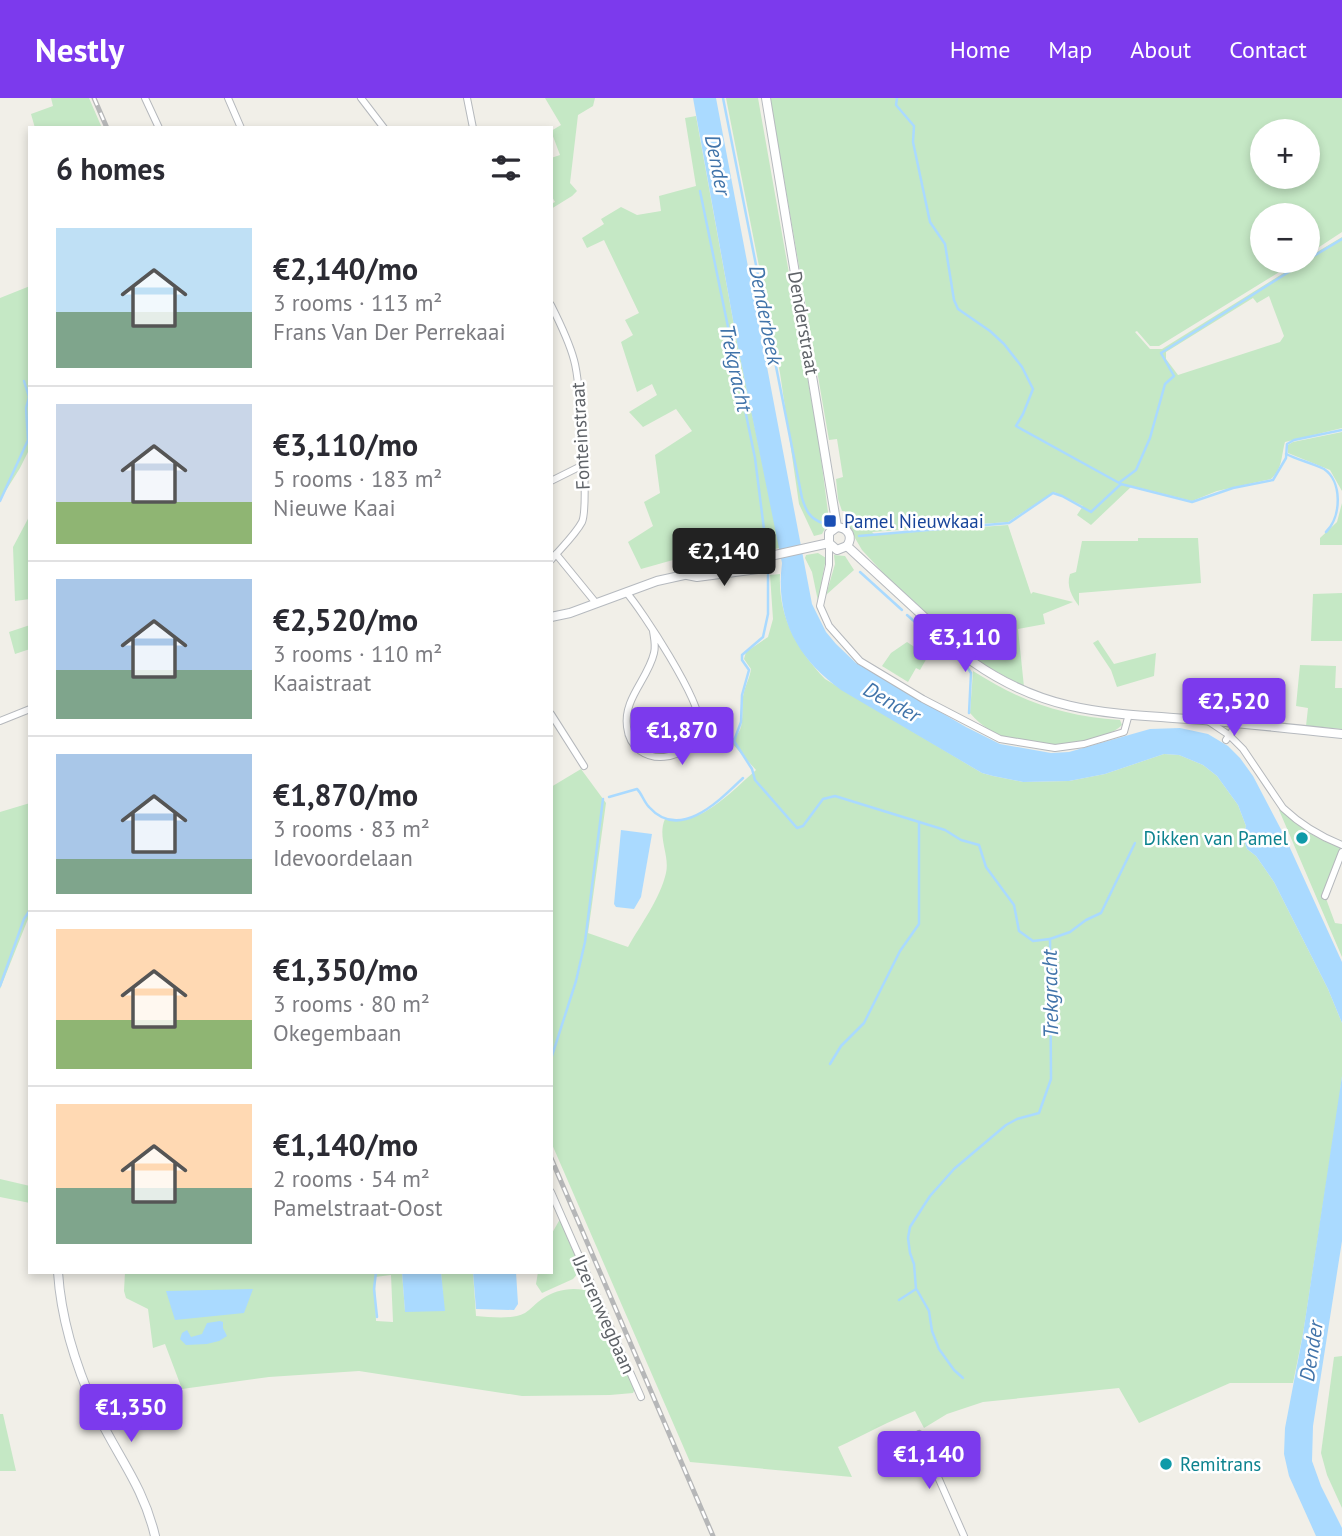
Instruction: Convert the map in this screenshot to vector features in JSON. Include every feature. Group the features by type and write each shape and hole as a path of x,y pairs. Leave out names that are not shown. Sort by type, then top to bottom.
{"main road":[{"name":"Denderstraat","path":"766,98 837,527"},
{"path":"837,527 842,527 849,533 847,546 837,550 828,543 829,533 837,527"},
{"path":"553,617 685,575 828,543"},
{"path":"847,546 973,662 995,677 1056,704 1129,714 1342,734"},
{"path":"58,1274 72,1343 102,1423 135,1479 149,1510 155,1536"}],"street":[{"path":"145,98 158,126"},
{"path":"228,98 241,126"},
{"path":"361,98 382,126"},
{"path":"467,98 473,126"},
{"name":"Fonteinstraat","path":"553,310 574,360 579,384 585,486 582,522 554,557"},
{"path":"553,480 583,465"},
{"path":"828,543 829,565 820,606 829,626 860,661 922,699 1000,739 1044,748 1084,744 1124,732 1129,714"},
{"path":"554,557 596,603"},
{"path":"685,575 697,578 765,569"},
{"path":"636,589 641,610"},
{"path":"626,592 641,610 691,696 700,719 693,742 682,752 668,758 652,757 642,752 634,745 626,728 628,707 655,650 653,631"},
{"path":"0,720 28,710"},
{"path":"553,717 584,766"},
{"path":"1208,721 1243,749 1291,816 1311,831 1342,845"},
{"path":"1227,737 1237,724"},
{"path":"1325,896 1342,852"},
{"name":"IJzerenwegbaan","path":"553,1197 641,1397"},
{"path":"919,1434 964,1536"}],"green space":[{"path":"51,98 89,98 101,126 34,126 31,114 53,106"},
{"path":"545,98 595,98 593,106 578,115 570,183 577,191 553,208 553,157 560,155 553,130 561,125"},
{"path":"726,98 758,98 819,443 828,512 828,523 822,534 814,536 799,504 780,373"},
{"path":"770,98 1342,98 1342,232 1320,246 1320,203 1250,203 1250,273 1278,273 1159,346 1150,346 1135,332 1150,349 1162,349 1284,273 1320,273 1320,250 1342,237 1342,428 1285,442 1280,466 1271,479 1217,491 1192,501 1132,486 1091,525 1077,515 1083,506 1054,492 1008,522 872,532 875,535 1008,525 1031,594 1033,592 1073,602 1043,614 1045,624 1018,629 1024,687 983,664 886,576 862,550 848,526 845,511 842,511 838,499 836,479 843,477 837,439 829,440","holes":["1269,296 1284,336 1280,342 1178,375 1166,359 1166,352 1253,298 1257,303"]},
{"path":"696,116 737,342 780,548 710,562 705,551 641,569 628,542 653,526 644,502 660,493 655,455 692,431 676,409 643,427 629,412 657,395 652,384 637,392 621,342 633,335 625,320 639,313 604,240 587,248 582,238 604,224 601,219 621,207 637,215 661,211 659,196 696,186 685,118"},
{"path":"28,287 28,452 0,500 0,298"},
{"path":"1342,432 1342,491 1330,470 1288,453 1288,445"},
{"path":"1342,503 1342,545 1320,545 1320,538 1337,522"},
{"path":"28,519 28,599 15,601 13,547"},
{"path":"1138,538 1198,538 1201,583 1079,593 1079,606 1069,583 1070,574 1076,572 1082,541 1138,541"},
{"path":"818,553 826,558 818,601 812,572 805,558 806,555"},
{"path":"834,555 845,556 854,570 826,595 835,564"},
{"path":"780,574 782,604 791,631 806,656 825,679 982,773 1023,782 1069,781 1105,774 1164,754 1179,755 1203,765 1217,776 1238,805 1246,826 1243,838 1247,849 1256,856 1274,882 1328,989 1342,1023 1339,1101 1293,1383 1230,1383 1139,1423 1119,1388 983,1402 947,1414 924,1428 915,1411 838,1447 852,1477 690,1462 553,1147 553,786 581,769 606,803 588,933 628,947 655,902 666,873 662,832 665,819 690,819 702,813 756,770 729,740 735,737 741,726 743,698 751,669 744,659 746,652 768,637 773,619 770,575"},
{"path":"1342,593 1342,641 1311,641 1313,594"},
{"path":"28,626 28,650 15,654 9,632"},
{"path":"1098,640 1114,664 1156,653 1154,676 1117,687 1111,670 1093,643"},
{"path":"907,642 928,656 920,670 916,668 908,682 882,666 891,653"},
{"path":"1300,665 1336,666 1335,688 1342,688 1342,729 1306,726 1308,708 1296,706"},
{"path":"973,671 1008,691 1043,706 1079,715 1120,720 1122,725 1108,734 1077,742 1044,745 1011,739 995,733 970,713"},
{"path":"28,804 28,919 0,989 0,812"},
{"name":"Dikken van Pamel","path":"1279,810 1316,837 1342,846 1325,896 1335,923 1342,924 1342,957"},
{"path":"0,1179 28,1186 28,1203 0,1197"},
{"path":"560,1219 580,1263 580,1271 573,1279 542,1293 536,1284 538,1274 553,1274 553,1231"},
{"path":"125,1274 402,1274 405,1311 444,1311 441,1274 473,1274 476,1316 501,1318 525,1313 554,1292 581,1289 594,1293 635,1389 633,1393 610,1395 522,1396 359,1371 269,1377 182,1389 165,1344 153,1348 148,1309 126,1298","holes":["391,1275 393,1322 376,1321 375,1277"]},
{"path":"1342,1356 1342,1508 1327,1475 1321,1453 1334,1357"},
{"path":"0,1414 3,1414 16,1471 0,1471"}],"water":[{"name":"Dender","path":"693,98 716,98 812,604 826,632 856,663 1000,744 1051,753 1069,752 1150,729 1180,728 1208,734 1228,746 1253,776 1285,837 1342,962 1342,1023 1328,989 1274,882 1256,856 1247,849 1243,838 1246,826 1238,805 1217,776 1203,765 1179,755 1164,754 1105,774 1069,781 1023,782 982,773 841,690 812,664 801,650 792,635 782,602 782,563 737,342"},
{"path":"621,830 652,834 641,897 634,909 616,907 614,904"},
{"name":"Dender","path":"1342,1076 1342,1241 1313,1426 1312,1461 1342,1528 1342,1536 1316,1536 1289,1476 1284,1454 1285,1428 1303,1334"},
{"path":"402,1274 441,1274 445,1311 405,1312"},
{"path":"473,1274 516,1274 518,1304 514,1310 476,1309"},
{"path":"253,1289 244,1313 175,1320 166,1291"},
{"path":"223,1322 227,1336 219,1341 186,1345 180,1339 182,1333 187,1330 191,1337 202,1334 207,1323"}],"waterway":[{"name":"Denderbeek","path":"723,98 802,498 809,514 823,523"},
{"path":"897,98 896,105 914,126 913,142 930,222 945,244 954,300 958,309 1004,344 1022,367 1033,389 1016,426 1121,484"},
{"name":"Trekgracht","path":"700,191 755,458 766,545"},
{"path":"1320,252 1342,239"},
{"path":"1120,482 1136,470 1150,438 1165,384 1174,376 1161,353 1287,273"},
{"path":"24,381 28,394"},
{"path":"28,401 28,440"},
{"path":"859,536 1009,523 1053,493 1091,512 1121,484 1192,502 1233,488 1273,480 1286,458 1287,444 1294,440 1342,430"},
{"path":"0,501 28,440"},
{"path":"1286,454 1330,474 1338,499 1335,517 1326,532"},
{"path":"860,572 902,610"},
{"name":"Trekgracht","path":"768,575 768,614 763,637 742,655 742,660 749,670 742,695 741,722 734,741 752,769 755,780 797,828 803,826 823,799 835,796 945,830 961,840 979,845 986,867 1014,905 1019,931 1033,941 1050,939 1051,1079 1039,1113 1006,1125 954,1169 930,1196 910,1227 908,1238 916,1289 899,1300"},
{"path":"907,615 971,673 969,713"},
{"name":"Trekgracht","path":"609,797 637,789 647,805 661,817 686,819 711,806 743,778"},
{"name":"Trekgracht","path":"553,1053 576,981 585,942 603,799"},
{"path":"830,1064 841,1046 864,1023 900,951 919,924 919,822"},
{"path":"1050,939 1070,932 1101,913 1135,843"},
{"path":"0,986 28,913"},
{"name":"Trekgracht","path":"376,1274 374,1289 377,1317"},
{"path":"917,1290 929,1311 932,1331 939,1349 963,1378"}],"railway":[{"path":"94,98 106,126"},
{"path":"553,1163 713,1536"}],"place":[{"name":"Pamel Nieuwkaai","path":"830,521"},
{"name":"Dikken van Pamel","path":"1302,838"},
{"name":"Remitrans","path":"1166,1464"}]}
